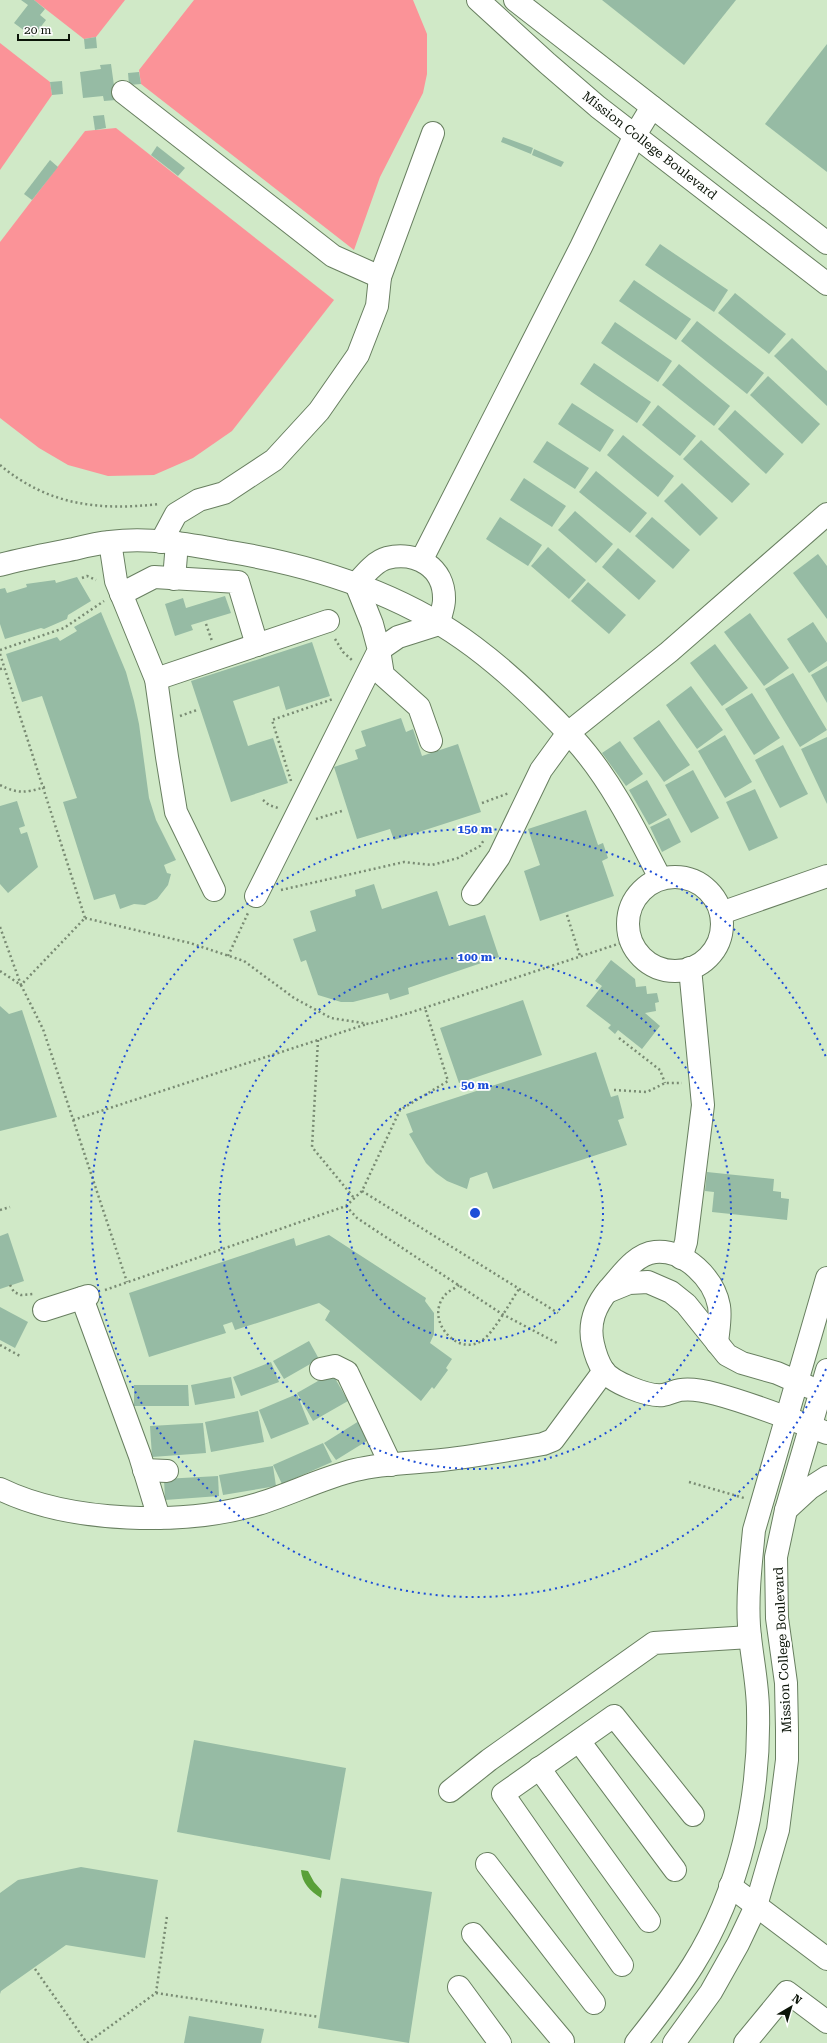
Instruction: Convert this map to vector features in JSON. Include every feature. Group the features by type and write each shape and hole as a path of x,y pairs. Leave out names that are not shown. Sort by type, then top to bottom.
{"street":[{"name":"Mission College Boulevard","path":"478,0 547,63 635,135 827,284"},
{"path":"515,0 827,243"},
{"path":"123,92 333,256 380,277"},
{"path":"422,559 581,246 635,135 652,107"},
{"path":"174,578 169,542 176,514 199,500 224,493 274,460 319,411 358,355 377,306 380,277 433,133"},
{"path":"474,894 499,857 541,770 568,733 669,652 827,514"},
{"path":"110,542 119,588 156,679 176,812 214,890"},
{"path":"0,565 110,542 169,542 258,556 356,584 399,603 439,624 473,646 523,687 568,733 609,787 631,821 660,878"},
{"path":"356,584 369,570 386,558 422,559 440,576 444,599 439,624"},
{"path":"119,588 154,577 238,582 256,645"},
{"path":"356,584 372,624 380,650 383,675 419,707 431,741"},
{"path":"156,679 328,621"},
{"path":"256,896 290,808 380,650 398,637 439,624"},
{"path":"676,876 691,879 705,887 715,898 721,913 723,927 720,940 713,953 703,962 690,968 676,971 661,969 648,962 638,952 630,940 628,925 629,910 636,896 647,885 660,878 676,876"},
{"path":"721,913 827,876"},
{"path":"681,1258 686,1242 703,1106 690,968"},
{"path":"717,1343 720,1318 716,1297 711,1286 696,1267 681,1258 668,1253 654,1252 640,1258 627,1268 607,1292 592,1316 591,1333 595,1353 604,1371 624,1385 643,1393 662,1396 681,1390 696,1390 769,1410 819,1430"},
{"name":"Mission College Boulevard","path":"641,2041 694,1964 711,1930 730,1886 747,1829 758,1766 758,1708 750,1637 751,1561 754,1530 827,1278"},
{"path":"607,1292 629,1283 648,1282 654,1284 671,1292 686,1304 727,1355 742,1363 797,1381 824,1393"},
{"path":"41,1301 85,1297 132,1419 144,1470 159,1518"},
{"path":"322,1369 335,1366 347,1372 356,1411 391,1465"},
{"name":"Mission College Boulevard","path":"674,2043 714,1986 729,1961 756,1906 778,1830 786,1760 786,1684 777,1618 776,1557 786,1510 819,1430 827,1370"},
{"path":"0,1489 15,1496 52,1508 128,1517 159,1518 190,1516 256,1505 355,1469 444,1460 543,1444 553,1440 604,1371"},
{"path":"144,1470 167,1471"},
{"path":"786,1510 810,1488 827,1477"},
{"path":"450,1791 489,1760 654,1643 750,1637"},
{"path":"622,1965 503,1794 614,1716 692,1815"},
{"path":"579,1741 675,1870"},
{"path":"539,1768 649,1921"},
{"path":"487,1864 594,2003"},
{"path":"730,1886 827,1959"},
{"path":"474,1934 564,2041"},
{"path":"459,1987 500,2043"},
{"path":"745,2043 787,1992 827,2022"}],"path":[{"path":"0,465 14,476 45,494 76,504 100,507 161,504 176,514"},
{"path":"0,650 64,628 108,598 119,588"},
{"path":"0,654 45,787 86,918"},
{"path":"0,669 5,668"},
{"path":"263,800 269,805 290,808 272,720 358,690"},
{"path":"0,784 13,791 26,792 45,787"},
{"path":"482,803 513,792 510,798"},
{"path":"228,956 256,896 404,862 432,865 458,858 480,846 489,835"},
{"path":"567,915 580,956"},
{"path":"86,918 190,943 244,961 294,998 331,1018 369,1024"},
{"path":"21,985 86,918"},
{"path":"0,927 21,985 42,1029 127,1282"},
{"path":"73,1120 318,1040 425,1008 630,940"},
{"path":"0,972 21,985"},
{"path":"85,1297 346,1206 362,1191 400,1110 448,1081 425,1008"},
{"path":"619,1038 660,1070 665,1083"},
{"path":"318,1040 312,1147 354,1198"},
{"path":"614,1090 647,1092 665,1083 701,1082"},
{"path":"362,1191 558,1313"},
{"path":"0,1210 10,1206"},
{"path":"346,1206 357,1218 502,1314 557,1343"},
{"path":"458,1285 446,1294 439,1306 438,1321 444,1332 456,1342 471,1345 483,1340 519,1288"},
{"path":"10,1286 14,1292 41,1301"},
{"path":"0,1345 20,1356"},
{"path":"689,1482 745,1498"},
{"path":"156,1993 167,1916"},
{"path":"35,1969 87,2043 156,1993 319,2017"}],"shaded area":[{"path":"34,0 125,0 96,37 84,39"},
{"path":"194,0 413,0 427,34 427,74 423,93 380,177 354,250 141,84 139,70"},
{"path":"0,43 50,82 52,95 0,170"},
{"path":"116,128 334,300 232,431 193,458 154,475 108,476 68,465 39,448 0,418 0,242 85,131"},
{"path":"301,1870 308,1871 314,1882 322,1891 321,1898 307,1886 303,1879"}],"building":[{"path":"21,0 34,0 45,9 40,15 46,20 33,37 14,23 28,5"},
{"path":"602,0 736,0 684,65"},
{"path":"96,37 97,48 85,49 84,39"},
{"path":"827,44 827,172 765,124"},
{"path":"111,64 116,100 104,101 103,96 83,98 80,72 101,69 100,65"},
{"path":"139,72 141,84 129,85 128,73"},
{"path":"62,81 63,94 52,95 50,82"},
{"path":"104,115 106,128 95,130 93,116"},
{"path":"503,137 533,148 531,154 501,142"},
{"path":"157,146 185,168 178,176 151,155"},
{"path":"534,149 564,162 561,167 532,155"},
{"path":"50,160 58,167 32,200 24,194"},
{"path":"660,244 728,290 714,312 645,265"},
{"path":"634,280 691,319 676,340 619,301"},
{"path":"735,293 786,334 769,354 718,313"},
{"path":"697,321 764,373 747,394 681,341"},
{"path":"615,322 672,361 658,382 601,343"},
{"path":"792,338 827,371 827,406 774,356"},
{"path":"594,363 651,402 637,423 580,384"},
{"path":"679,364 730,406 714,426 662,385"},
{"path":"768,376 820,424 802,444 750,395"},
{"path":"572,403 614,430 600,452 558,424"},
{"path":"658,405 696,436 680,456 642,425"},
{"path":"735,410 784,454 766,474 718,429"},
{"path":"623,435 674,476 658,497 607,455"},
{"path":"701,440 750,484 732,503 683,459"},
{"path":"547,441 589,468 575,489 533,462"},
{"path":"596,471 647,513 630,533 579,492"},
{"path":"524,478 566,506 552,527 510,500"},
{"path":"682,483 718,518 700,536 664,501"},
{"path":"575,511 613,544 596,563 558,530"},
{"path":"500,517 542,545 528,566 486,539"},
{"path":"652,517 690,550 673,569 635,536"},
{"path":"548,547 586,580 569,599 531,566"},
{"path":"618,548 656,581 639,600 602,567"},
{"path":"818,554 827,566 827,619 793,573"},
{"path":"77,577 91,601 68,615 67,619 44,629 41,628 5,639 0,624 0,589 5,588 7,593 27,587 26,584 55,580 56,583"},
{"path":"588,582 626,615 609,634 571,601"},
{"path":"225,596 231,613 191,625 193,630 175,636 165,604 183,598 186,608"},
{"path":"101,612 126,672 134,701 139,724 149,798 156,820 176,860 164,865 167,873 171,874 168,885 157,899 145,905 134,904 120,909 115,894 94,900 63,802 77,798 42,696 22,702 6,654 57,637 60,641 77,631 74,627"},
{"path":"750,613 789,668 764,686 724,632"},
{"path":"813,622 827,643 827,661 809,673 787,639"},
{"path":"312,642 330,696 286,710 279,686 233,701 248,746 273,738 288,783 231,802 191,681"},
{"path":"715,644 748,688 722,706 690,663"},
{"path":"827,666 827,703 811,675"},
{"path":"793,673 827,730 800,747 765,689"},
{"path":"691,686 723,730 697,749 666,705"},
{"path":"752,693 780,738 754,755 725,709"},
{"path":"401,718 406,732 413,729 422,756 458,744 481,812 394,840 390,829 357,839 334,767 358,759 355,750 366,746 361,731"},
{"path":"659,720 690,765 664,782 633,738"},
{"path":"725,735 752,782 725,798 698,751"},
{"path":"827,737 827,804 801,749"},
{"path":"620,741 643,774 626,786 602,753"},
{"path":"783,745 808,794 780,808 755,760"},
{"path":"693,770 719,818 691,833 665,785"},
{"path":"647,780 667,815 649,825 629,790"},
{"path":"755,789 778,838 749,851 726,802"},
{"path":"17,801 25,826 19,828 21,834 27,832 38,867 8,893 0,884 0,806"},
{"path":"586,810 598,845 603,843 608,858 602,861 614,896 540,921 524,871 540,865 528,829"},
{"path":"669,818 681,842 662,852 650,827"},
{"path":"374,884 382,909 437,891 449,926 485,915 499,957 408,988 409,994 390,1000 388,993 353,1002 341,1002 318,995 306,960 301,962 293,939 316,931 310,911 356,896 355,890"},
{"path":"611,960 635,979 636,987 646,986 647,994 657,993 659,1002 655,1003 656,1011 645,1013 660,1026 642,1049 618,1030 615,1034 608,1028 611,1025 586,1006 602,986 595,981"},
{"path":"523,1000 542,1055 459,1083 440,1028"},
{"path":"0,1006 9,1014 22,1010 57,1117 0,1131"},
{"path":"596,1052 611,1097 618,1095 624,1118 618,1120 627,1145 493,1189 487,1172 470,1178 467,1189 447,1181 436,1173 426,1163 409,1134 413,1132 406,1114"},
{"path":"707,1172 774,1179 773,1191 781,1192 781,1198 789,1199 787,1220 712,1212 714,1192 705,1191"},
{"path":"8,1233 24,1281 0,1289 0,1236"},
{"path":"329,1235 426,1298 425,1301 434,1313 434,1334 430,1343 452,1359 446,1368 448,1370 434,1389 432,1387 421,1401 325,1320 330,1311 319,1303 235,1330 232,1322 223,1325 226,1333 149,1357 129,1293 294,1238 296,1246"},
{"path":"0,1307 28,1322 15,1348 0,1340"},
{"path":"309,1341 319,1359 284,1379 273,1361"},
{"path":"271,1362 279,1382 241,1396 233,1377"},
{"path":"332,1373 348,1401 313,1421 297,1393"},
{"path":"231,1377 235,1398 195,1405 191,1385"},
{"path":"134,1385 188,1385 189,1406 134,1406"},
{"path":"297,1394 309,1424 271,1439 259,1410"},
{"path":"258,1411 264,1442 211,1452 205,1422"},
{"path":"359,1421 370,1439 336,1460 324,1443"},
{"path":"203,1423 206,1453 152,1457 150,1426"},
{"path":"323,1443 332,1462 282,1484 273,1465"},
{"path":"273,1466 276,1486 223,1495 219,1475"},
{"path":"218,1476 219,1496 165,1500 164,1479"},
{"path":"194,1740 346,1768 330,1860 177,1832"},
{"path":"81,1867 158,1880 145,1958 66,1945 1,1991 0,1994 0,1893 18,1880"},
{"path":"341,1878 432,1892 409,2043 318,2028"},
{"path":"189,2016 264,2029 261,2043 184,2043"}]}
